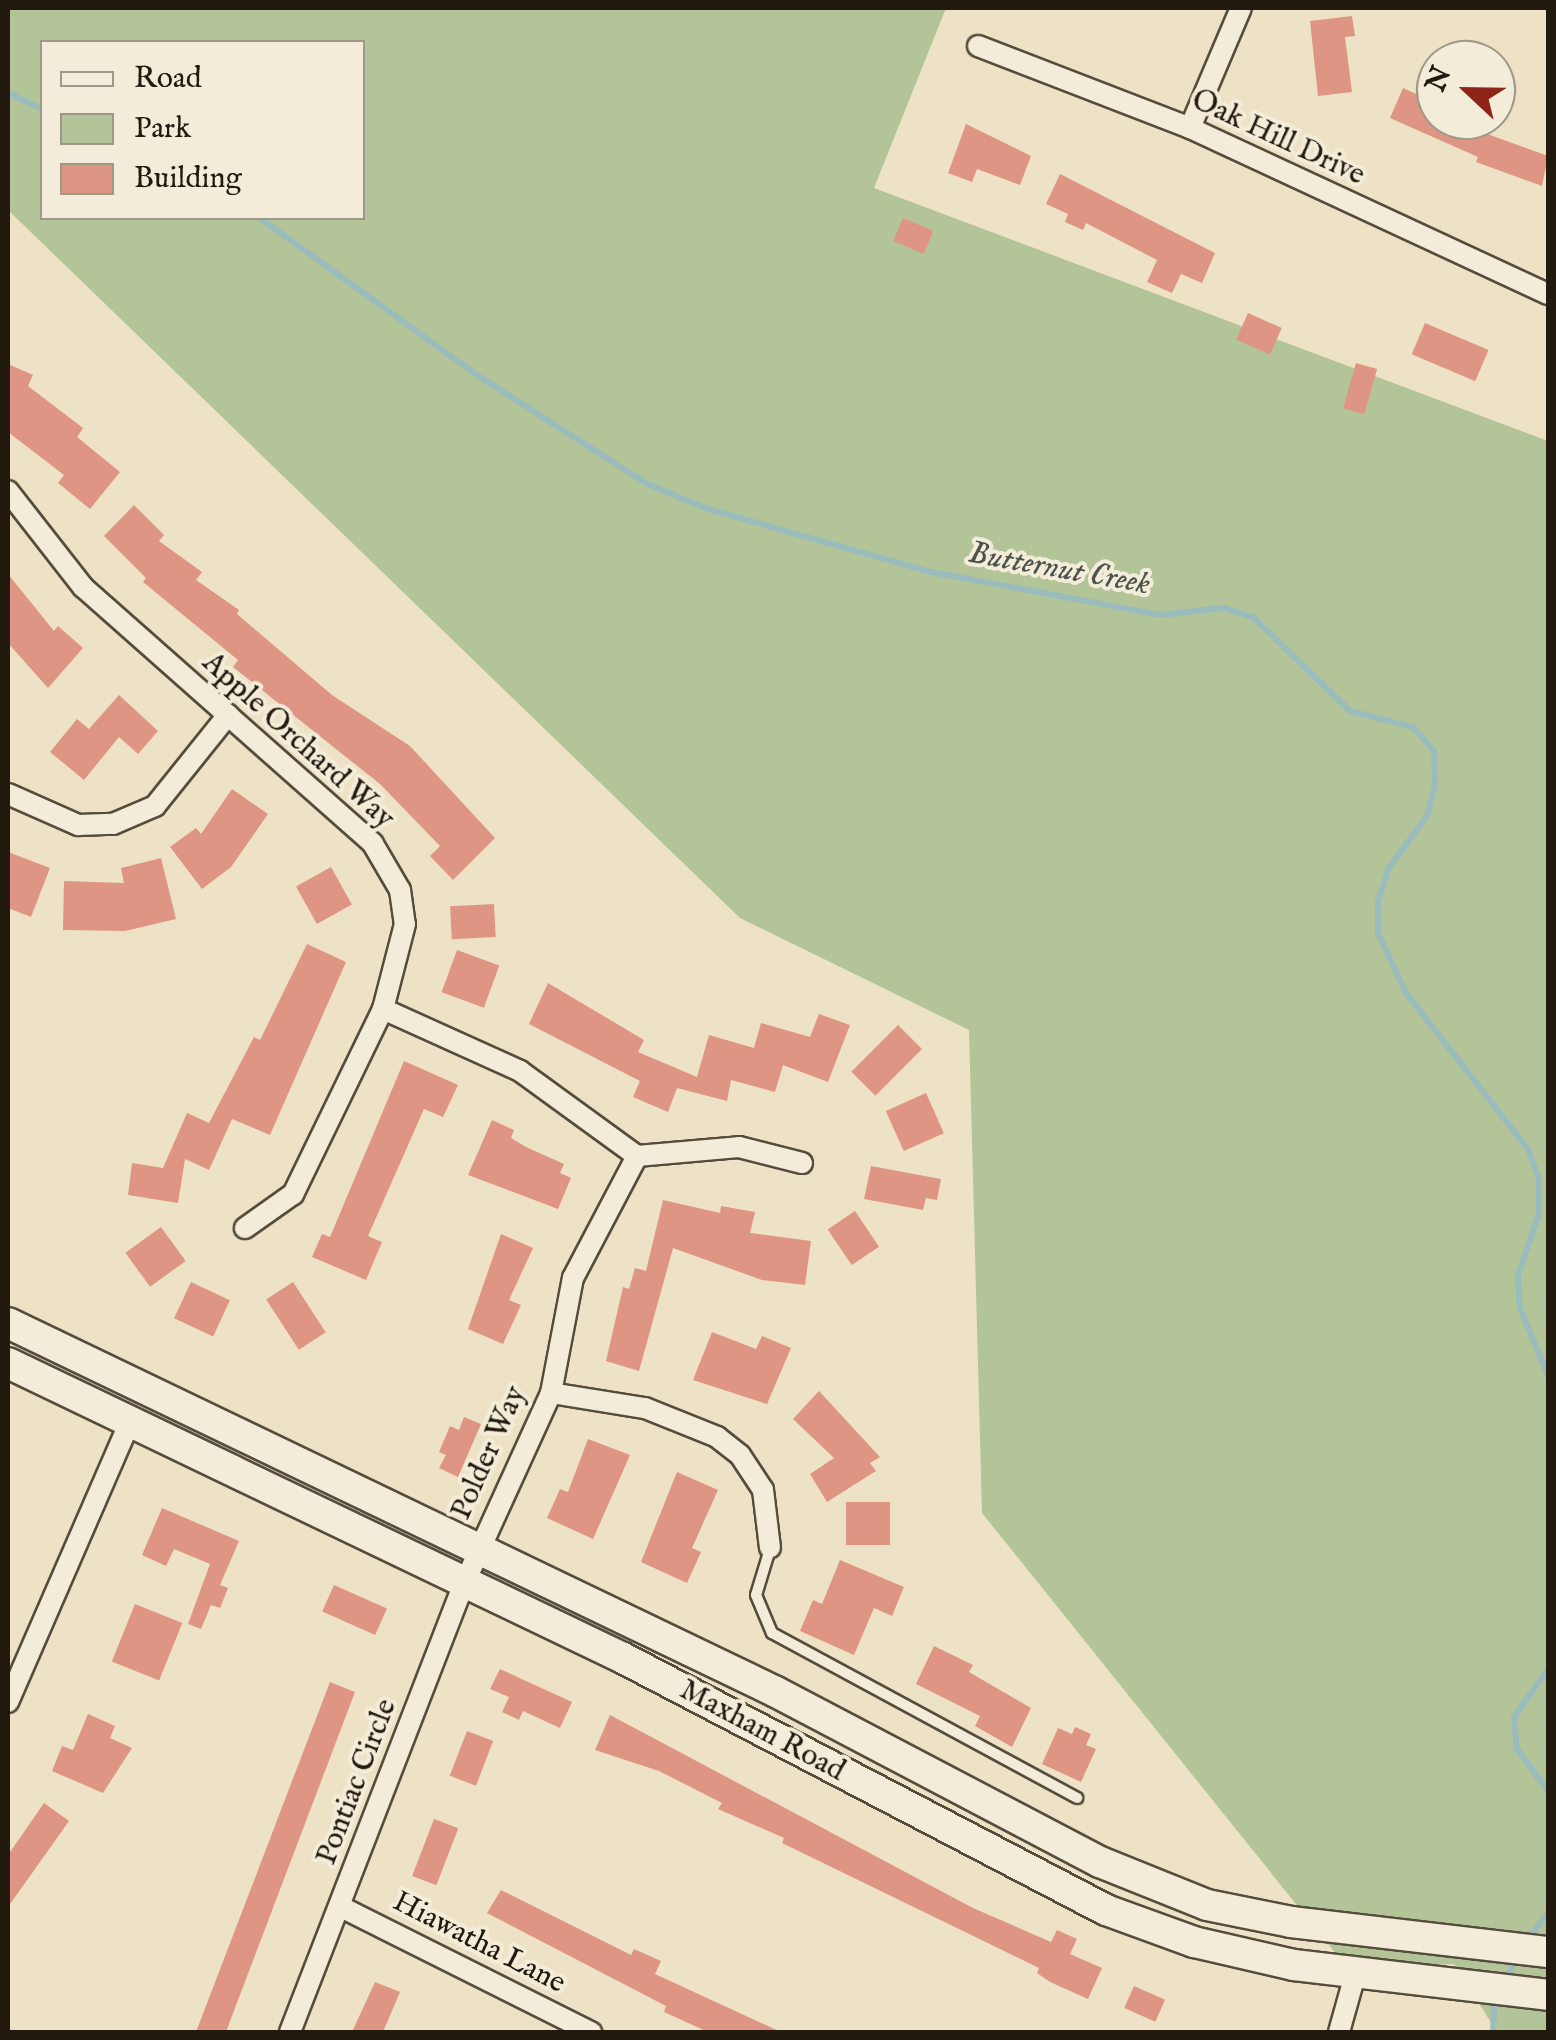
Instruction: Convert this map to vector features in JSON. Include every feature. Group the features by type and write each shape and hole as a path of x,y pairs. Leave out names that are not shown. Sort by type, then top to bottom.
{"main road":[{"name":"Maxham Road","path":"8,1323 776,1692 1100,1862 1207,1905 1461,1944 1548,1952"},
{"name":"Maxham Road","path":"8,1363 623,1658 1106,1910 1194,1942 1355,1975 1548,1995"}],"street":[{"path":"1190,128 1241,8"},
{"name":"Oak Hill Drive","path":"978,46 1190,128 1548,294"},
{"name":"Apple Orchard Way","path":"8,491 83,586 373,844 388,868 405,924 384,1008 293,1194 246,1228"},
{"path":"8,794 78,825 113,824 155,806 228,716"},
{"path":"384,1008 520,1070 637,1156 738,1147 802,1163"},
{"name":"Polder Way","path":"478,1552 551,1393 573,1278 637,1156"},
{"path":"551,1393 645,1408 717,1437 740,1455 763,1490 770,1548"},
{"path":"8,1702 130,1422"},
{"name":"Pontiac Circle","path":"290,2032 478,1552"},
{"name":"Hiawatha Lane","path":"341,1907 591,2032"},
{"path":"1339,2032 1355,1975"}],"lane":[{"path":"770,1548 756,1594 772,1633 1078,1798"}],"green space":[{"path":"8,8 946,8 874,188 1548,441 1548,2032 1497,2032 1454,1964 1349,1970 982,1513 969,1030 740,918 8,210"}],"building":[{"path":"1352,16 1355,36 1345,37 1352,92 1318,96 1310,21"},
{"path":"1403,88 1416,94 1416,130 1390,118"},
{"path":"966,124 1031,156 1020,185 977,169 972,182 948,173"},
{"path":"1440,140 1504,140 1548,156 1542,186 1476,162 1478,157"},
{"path":"1060,174 1215,253 1202,283 1181,274 1172,293 1147,282 1157,260 1086,223 1083,230 1065,222 1068,214 1046,204"},
{"path":"903,218 933,231 924,254 893,241"},
{"path":"1248,313 1282,328 1270,355 1236,339"},
{"path":"1425,323 1489,350 1475,381 1412,354"},
{"path":"1356,363 1377,369 1364,414 1343,408"},
{"path":"8,364 33,375 28,386 83,428 77,437 120,472 90,509 58,483 64,475 8,432"},
{"path":"134,505 164,535 159,541 202,572 196,580 239,610 237,614 332,695 410,746 495,838 453,880 430,856 440,846 380,784 233,667 238,660 143,582 146,578 104,536"},
{"path":"8,574 54,631 58,626 83,648 48,688 8,643"},
{"path":"119,695 158,731 138,754 119,737 84,780 50,752 77,719 89,729"},
{"path":"232,789 268,814 231,867 202,889 170,847 196,828 201,834"},
{"path":"8,852 50,868 31,917 8,908"},
{"path":"161,858 176,919 125,931 63,930 64,881 124,883 121,868"},
{"path":"331,867 352,905 317,924 296,886"},
{"path":"494,904 496,937 452,939 450,906"},
{"path":"307,944 346,962 270,1135 232,1119 209,1170 185,1159 178,1203 128,1195 132,1163 163,1168 187,1113 209,1123 254,1037 260,1040"},
{"path":"457,950 499,965 484,1008 442,992"},
{"path":"548,983 644,1040 638,1052 697,1077 709,1035 754,1048 761,1023 810,1037 819,1014 850,1025 828,1082 783,1065 775,1092 731,1080 727,1101 677,1088 668,1112 633,1097 640,1081 529,1024"},
{"path":"898,1025 922,1049 875,1096 851,1072"},
{"path":"404,1061 458,1085 443,1117 424,1109 368,1236 382,1242 366,1280 312,1257 322,1234 330,1237"},
{"path":"926,1093 944,1133 904,1151 886,1111"},
{"path":"492,1120 514,1130 511,1138 564,1164 560,1173 571,1178 558,1209 468,1175"},
{"path":"871,1166 941,1179 937,1200 926,1198 923,1210 864,1199"},
{"path":"663,1200 720,1213 721,1206 755,1212 750,1233 811,1241 805,1285 762,1280 673,1248 639,1371 606,1361 623,1287 629,1289 635,1268 646,1271"},
{"path":"855,1211 879,1247 852,1265 828,1229"},
{"path":"161,1227 186,1261 150,1287 125,1253"},
{"path":"501,1234 533,1248 509,1300 521,1305 503,1344 468,1329"},
{"path":"191,1282 230,1300 213,1336 174,1318"},
{"path":"293,1282 326,1332 299,1350 266,1299"},
{"path":"712,1332 756,1349 762,1336 791,1348 767,1404 693,1380"},
{"path":"819,1391 880,1457 870,1463 876,1471 827,1502 810,1474 834,1458 793,1419"},
{"path":"464,1417 481,1424 458,1477 439,1468 446,1455 439,1452 450,1426 459,1430"},
{"path":"588,1439 630,1455 593,1539 547,1518 560,1489 568,1492"},
{"path":"677,1472 718,1490 692,1548 701,1552 687,1583 641,1562"},
{"path":"846,1502 890,1502 890,1545 846,1545"},
{"path":"162,1508 239,1541 220,1585 228,1588 220,1608 211,1605 201,1629 188,1624 210,1564 174,1549 166,1566 142,1555"},
{"path":"840,1560 904,1587 892,1616 874,1608 854,1655 800,1631 813,1600 822,1604"},
{"path":"334,1585 387,1609 375,1635 322,1611"},
{"path":"135,1604 182,1623 159,1681 112,1661"},
{"path":"934,1646 973,1665 969,1672 1031,1708 1012,1747 975,1726 980,1716 916,1684"},
{"path":"500,1669 572,1702 560,1728 523,1711 519,1720 502,1712 509,1697 490,1689"},
{"path":"330,1682 355,1692 226,2032 196,2032"},
{"path":"88,1714 115,1726 110,1738 132,1748 103,1793 52,1771 62,1746 73,1750"},
{"path":"610,1715 973,1908 1051,1942 1057,1930 1077,1939 1070,1954 1102,1968 1088,1999 1050,1982 1037,1973 1039,1968 782,1843 784,1838 718,1809 722,1803 659,1771 595,1750"},
{"path":"1075,1727 1091,1734 1086,1745 1096,1749 1081,1782 1042,1764 1058,1728 1072,1734"},
{"path":"467,1731 493,1741 476,1786 450,1776"},
{"path":"44,1803 69,1821 8,1907 8,1855"},
{"path":"434,1819 458,1828 436,1885 412,1876"},
{"path":"501,1890 631,1955 634,1949 661,1961 655,1974 781,2032 708,2032 664,2012 666,2006 487,1913"},
{"path":"375,1982 400,1992 383,2032 352,2032"},
{"path":"1134,1986 1165,2000 1155,2022 1124,2008"}],"waterway":[{"name":"Butternut Creek","path":"8,93 40,108"},
{"name":"Butternut Creek","path":"263,220 480,377 647,484 708,509 931,572 1160,615 1224,608 1254,618 1350,711 1413,727 1434,751 1435,785 1427,816 1389,868 1378,901 1378,933 1406,993 1528,1149 1539,1179 1539,1214 1518,1275 1520,1308 1548,1376"},
{"name":"Butternut Creek","path":"1548,1669 1514,1717 1517,1749 1548,1791"},
{"name":"Butternut Creek","path":"1528,1939 1548,1912"},
{"name":"Butternut Creek","path":"1504,1982 1517,1958"},
{"name":"Butternut Creek","path":"1493,2032 1495,1998"}]}
